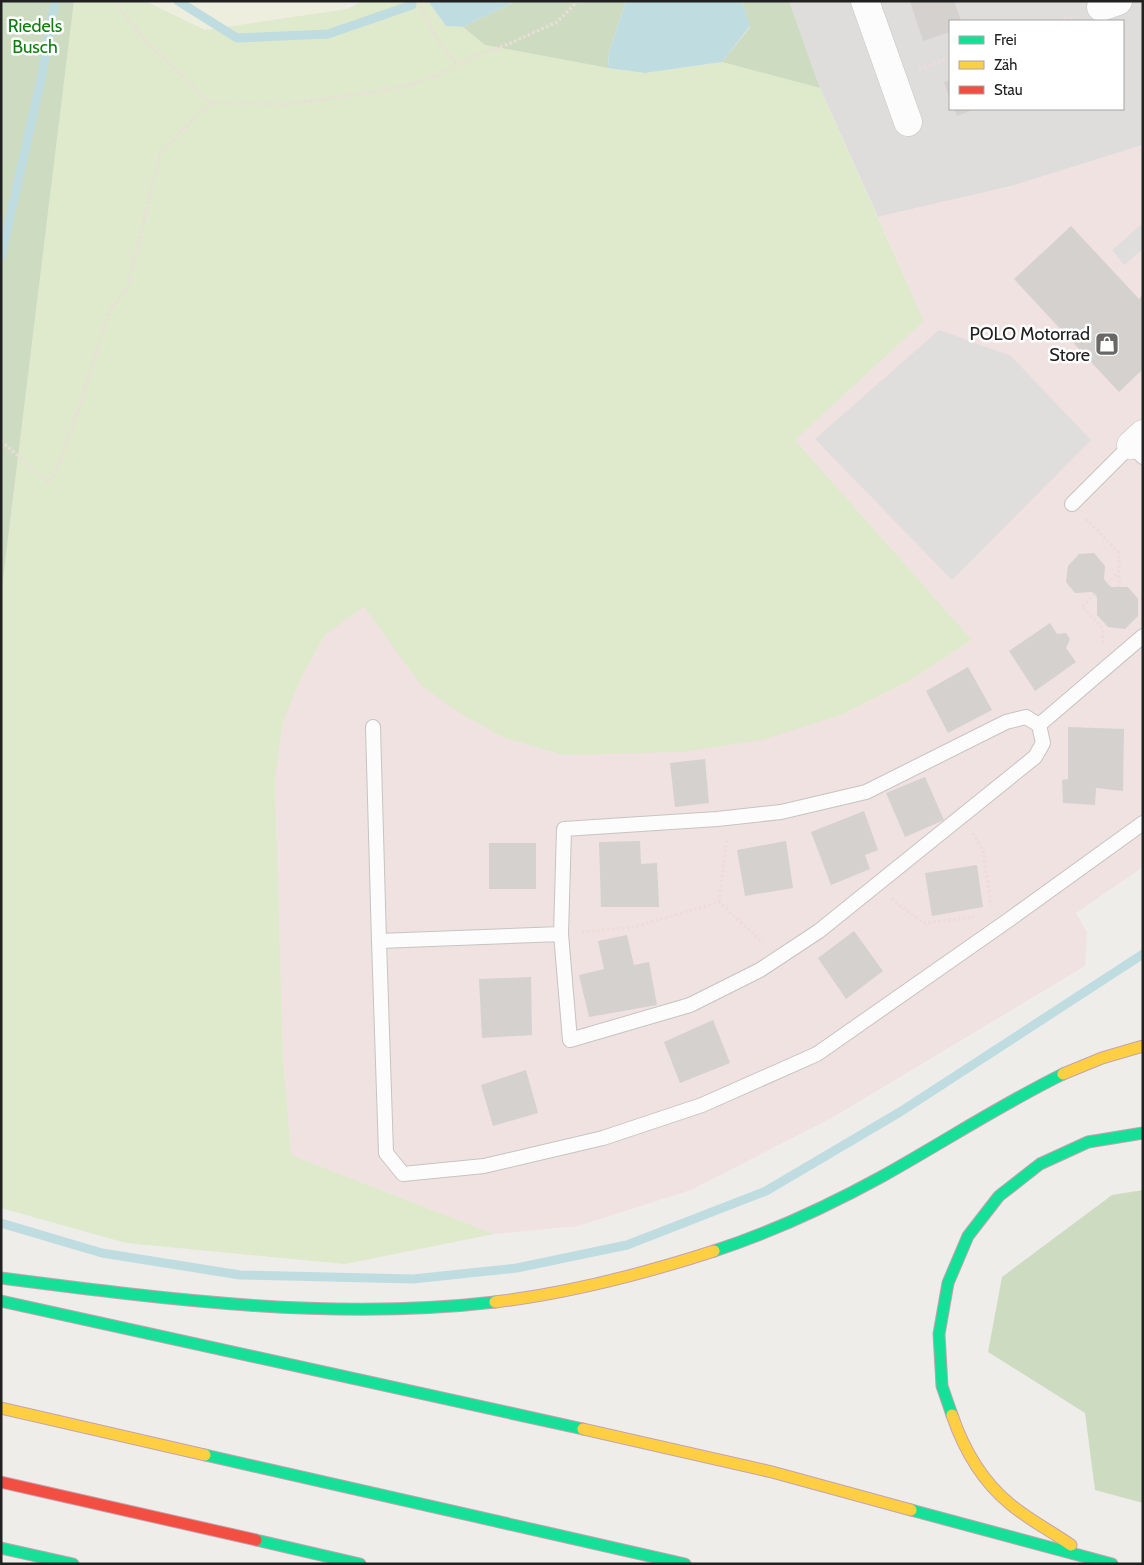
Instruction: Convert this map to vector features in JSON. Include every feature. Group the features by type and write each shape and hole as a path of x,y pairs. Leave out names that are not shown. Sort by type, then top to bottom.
{"highway":[{"path":"1,1278 143,1296 347,1310 410,1309 473,1304 536,1296 598,1284 710,1253 764,1233 869,1184 1041,1085 1072,1070 1143,1046"},
{"path":"1091,1558 1011,1504 991,1485 965,1448 950,1415 943,1389 938,1335 941,1307 958,1255 971,1231 987,1209 1026,1172 1076,1146 1104,1138 1143,1133"},
{"path":"1,1301 424,1393 772,1472 1112,1564"},
{"path":"1,1408 685,1564"},
{"path":"1,1482 360,1564"},
{"path":"1,1548 73,1564"}],"street":[{"path":"865,1 908,122"}],"lane":[{"path":"1072,504 1139,445"},
{"path":"1039,725 1143,636"},
{"path":"1026,717 1039,725 1043,743 1035,757 960,817 819,931 760,970 690,1005 570,1040 561,934 564,829 781,812 866,792 1006,722 1026,717"},
{"path":"373,727 386,1153 403,1174 484,1166 603,1138 702,1105 817,1054 1143,823"},
{"path":"379,941 561,934"}],"path":[{"path":"114,1 143,38 210,103 288,104 406,86 436,76 456,65 557,22 578,1"},
{"path":"418,1 437,39 456,65"},
{"path":"893,78 949,58"},
{"path":"1,442 48,482 55,474 79,408 109,312 128,286 160,154 210,103"},
{"path":"1072,504 1119,553 1119,587"},
{"path":"1107,583 1119,571"},
{"path":"1095,594 1082,607 1103,629"},
{"path":"719,902 730,817"},
{"path":"960,817 974,834 983,851 991,907 986,912"},
{"path":"878,883 901,907 924,923 981,916"},
{"path":"561,934 634,927 719,902"},
{"path":"719,902 778,957"}],"shaded area":[{"path":"789,1 1143,1 1143,145 1012,186 878,217 820,88"},
{"path":"1143,145 1143,867 1076,913 1087,932 1085,966 835,1116 691,1190 578,1226 494,1234 291,1155 283,1057 275,779 283,722 302,676 325,635 364,607 422,685 461,714 502,737 562,755 841,715 909,681 972,640 795,440 924,321 878,217 1012,186"},
{"path":"1143,223 1143,249 1124,265 1112,250"},
{"path":"939,330 1011,356 1091,440 952,580 815,439"}],"green space":[{"name":"Riedels Busch","path":"5,1 74,1 1,596 1,5"},
{"path":"74,1 145,1 205,30 347,9 363,1 428,1 446,26 463,27 485,45 645,73 722,62 820,88 924,321 795,440 972,640 909,681 841,715 762,740 681,752 562,755 502,737 461,714 421,685 364,607 325,635 302,676 283,722 275,779 283,1057 291,1155 494,1234 345,1264 126,1243 1,1208 1,596"},
{"path":"145,1 347,1 347,9 205,30"},
{"path":"516,1 626,1 609,52 608,68 485,45 463,27"},
{"path":"742,1 789,1 820,88 722,62 750,27"},
{"path":"1143,1190 1143,1503 1095,1490 1085,1413 988,1352 1002,1277 1112,1195"}],"water":[{"path":"428,1 516,1 463,27 446,26"},
{"path":"626,1 742,1 750,26 722,62 645,73 608,68 609,52"}],"building":[{"path":"910,1 954,1 961,20 949,20 949,32 923,41"},
{"path":"949,80 949,96 944,82"},
{"path":"954,110 972,110 957,116"},
{"path":"1071,226 1139,299 1143,295 1143,369 1119,392 1014,279"},
{"path":"1094,553 1105,566 1104,579 1107,583 1111,587 1128,587 1138,599 1138,616 1125,629 1108,627 1097,615 1097,597 1092,592 1075,593 1066,582 1068,566 1079,554"},
{"path":"1050,623 1057,634 1066,633 1070,639 1066,648 1076,662 1035,691 1009,651"},
{"path":"968,667 992,710 948,733 926,691"},
{"path":"1068,727 1124,729 1123,791 1096,788 1095,805 1063,803 1062,780 1068,779"},
{"path":"705,759 709,803 675,807 670,763"},
{"path":"925,777 944,820 905,837 886,793"},
{"path":"864,811 878,850 865,855 870,869 831,885 811,832"},
{"path":"640,841 641,864 657,863 659,907 601,907 599,842"},
{"path":"786,841 793,888 745,896 737,850"},
{"path":"489,843 536,843 536,889 489,889"},
{"path":"977,865 983,907 932,916 925,873"},
{"path":"854,931 883,971 846,999 818,958"},
{"path":"627,935 634,965 649,962 657,1005 589,1017 579,975 604,969 598,941"},
{"path":"531,977 532,1035 482,1038 479,979"},
{"path":"713,1020 730,1063 680,1083 664,1042"},
{"path":"526,1070 538,1113 493,1126 481,1085"}],"waterway":[{"path":"1,257 42,75 55,1"},
{"path":"178,1 237,38 328,34 412,5"},
{"path":"1,1223 102,1253 240,1275 413,1279 517,1268 627,1245 766,1191 900,1112 1143,954"}],"traffic: fast":[{"path":"714,1251 778,1227 841,1198 1063,1074"},
{"path":"952,1415 942,1386 939,1334 948,1283 968,1236 999,1196 1040,1164 1088,1142 1143,1133"},
{"path":"1,1278 186,1300 248,1305 372,1309 495,1302"},
{"path":"1,1301 583,1429"},
{"path":"205,1455 685,1564"},
{"path":"911,1510 1112,1564"},
{"path":"256,1540 360,1564"},
{"path":"1,1548 73,1564"}],"traffic: slow":[{"path":"1063,1074 1102,1058 1143,1046"},
{"path":"495,1302 606,1282 714,1251"},
{"path":"1,1408 205,1455"},
{"path":"952,1415 962,1440 975,1464 1000,1495 1017,1510 1071,1545"},
{"path":"583,1429 772,1472 911,1510"}],"traffic: jam":[{"path":"1,1482 256,1540"}],"place":[{"name":"POLO Motorrad Store","path":"1107,344"}]}
